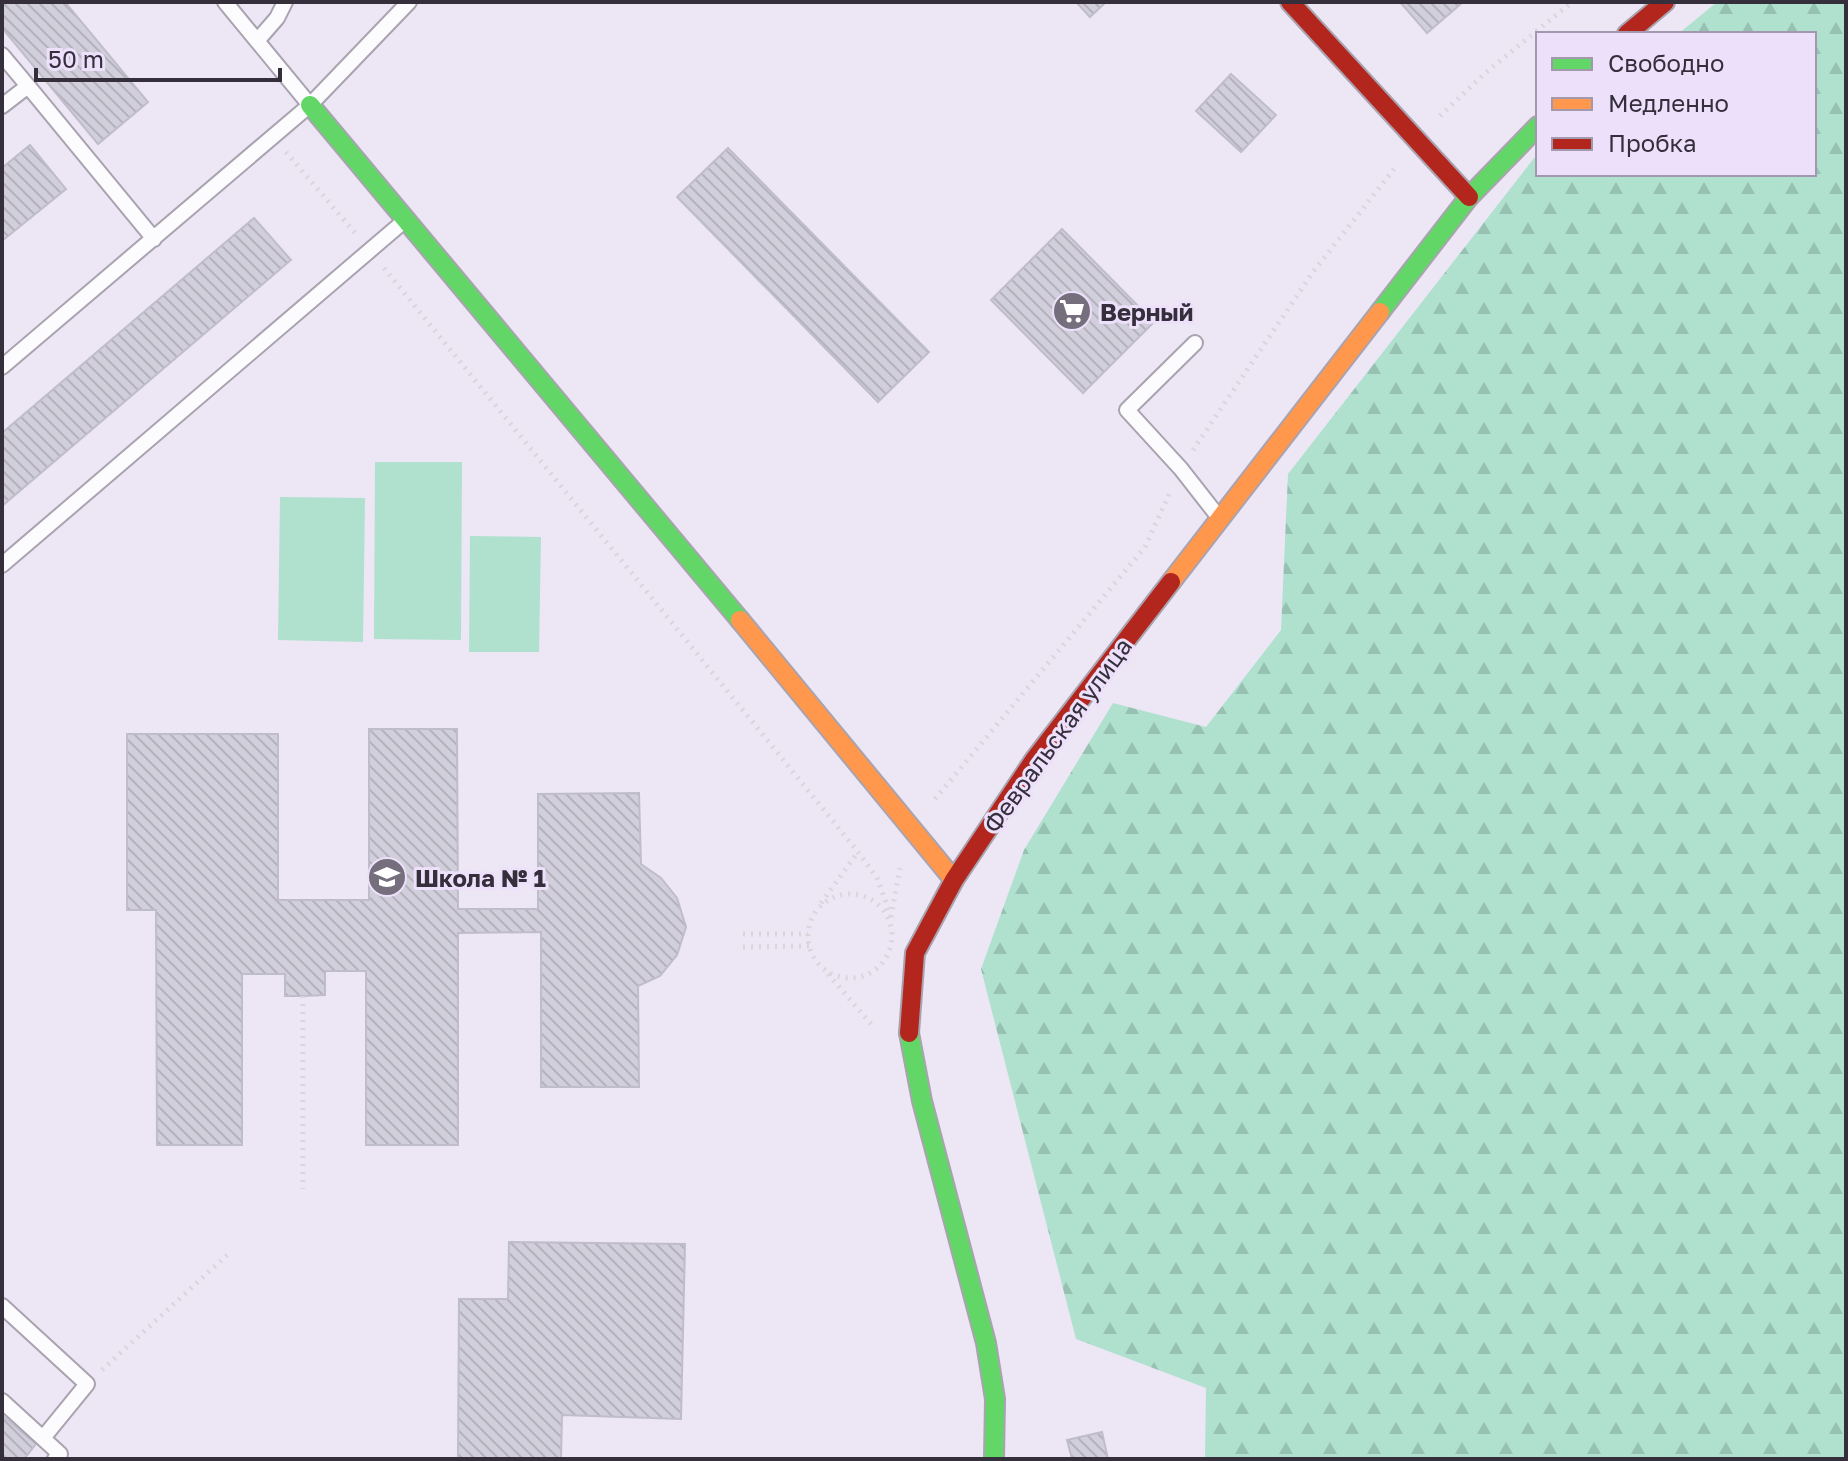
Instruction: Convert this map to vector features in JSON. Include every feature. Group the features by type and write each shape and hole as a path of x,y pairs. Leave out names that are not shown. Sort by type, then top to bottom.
{"main road":[{"path":"1290,2 1469,197"},
{"path":"1629,32 1665,2"},
{"path":"310,105 954,880"},
{"name":"Февральская улица","path":"994,1459 995,1399 986,1343 922,1101 908,1028 915,953 954,880 1034,760 1469,197 1536,128"}],"lane":[{"path":"225,2 310,105"},
{"path":"257,41 277,18 285,2"},
{"path":"2,367 310,105 409,2"},
{"path":"2,55 154,239"},
{"path":"2,106 28,86"},
{"path":"2,565 406,220"},
{"path":"1195,343 1127,410 1181,469 1220,519"},
{"path":"2,1306 87,1384 43,1438"},
{"path":"2,1401 60,1454 55,1459"}],"path":[{"path":"891,922 900,869 929,807 1145,547 1181,469 1313,272 1417,139 1484,74 1572,2"},
{"path":"273,136 370,250 877,878 891,922 891,950 884,962 874,972 847,979 821,967"},
{"path":"858,852 816,911 808,934 809,946 821,967 872,1025"},
{"path":"816,911 836,896 848,893 873,900 891,922"},
{"path":"743,934 808,934"},
{"path":"743,947 809,946"},
{"path":"303,996 303,1189"},
{"path":"87,1384 227,1255"}],"green space":[{"path":"1717,2 1846,2 1846,1459 1205,1459 1206,1388 1076,1339 981,969 1024,850 1113,703 1206,727 1281,630 1288,474 1536,156 1536,176 1816,176 1816,32 1680,32"},
{"path":"375,462 462,462 461,640 374,639"},
{"path":"280,497 365,498 363,642 278,640"},
{"path":"470,536 541,537 539,652 469,652"}],"building":[{"path":"2,2 65,2 148,102 98,144 2,28"},
{"path":"1076,2 1106,2 1090,17"},
{"path":"1400,2 1463,2 1427,33"},
{"path":"1231,74 1276,115 1241,152 1196,111"},
{"path":"30,145 66,189 2,241 2,168"},
{"path":"728,148 929,352 878,402 677,197"},
{"path":"254,218 291,260 2,506 2,433"},
{"name":"Верный","path":"1062,229 1154,322 1083,393 991,300"},
{"path":"369,729 457,729 458,909 538,909 538,794 639,793 641,864 661,878 677,898 686,927 677,955 660,976 638,986 639,1087 541,1087 541,932 458,933 458,1145 366,1145 366,971 325,971 325,995 303,996 285,996 285,974 242,974 242,1145 157,1145 156,910 127,910 127,734 278,734 278,900 369,900"},
{"path":"509,1242 685,1244 681,1419 562,1415 561,1459 458,1459 459,1299 508,1299"},
{"path":"2,1415 36,1444 24,1459 2,1459"},
{"path":"1102,1432 1108,1459 1072,1459 1067,1440"}],"traffic: fast":[{"path":"310,105 740,620"},
{"path":"1380,312 1469,197 1536,128"},
{"path":"909,1033 922,1101 986,1343 995,1399 994,1459"}],"traffic: slow":[{"path":"1171,582 1380,312"},
{"path":"740,620 954,880"}],"traffic: jam":[{"path":"1290,2 1469,197"},
{"path":"1629,32 1665,2"},
{"path":"909,1033 915,953 954,880 1034,760 1171,582"}],"place":[{"name":"Верный","path":"1072,311"},
{"name":"Школа № 1","path":"387,877"}]}
